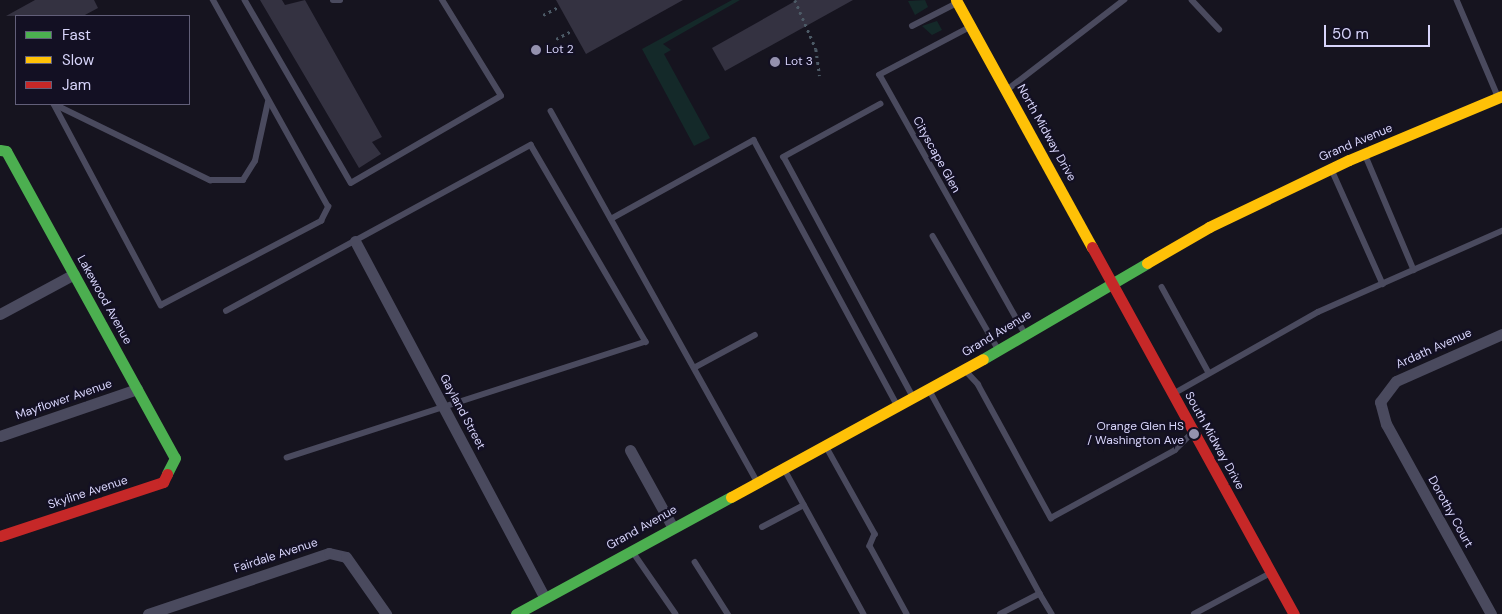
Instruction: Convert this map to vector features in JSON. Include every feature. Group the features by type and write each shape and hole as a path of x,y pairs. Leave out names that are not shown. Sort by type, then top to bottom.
{"street":[{"name":"North Midway Drive","path":"957,1 1112,280"},
{"name":"Grand Avenue","path":"516,614 672,526 914,398 1025,334 1112,280 1209,227 1332,168 1500,97"},
{"name":"Lakewood Avenue","path":"3,151 74,274 137,389 175,464"},
{"name":"Gayland Street","path":"355,241 544,597"},
{"path":"0,314 74,274"},
{"name":"South Midway Drive","path":"1112,280 1193,432 1294,614"},
{"name":"Ardath Avenue","path":"1386,424 1380,402 1396,381 1502,334"},
{"name":"Mayflower Avenue","path":"0,436 137,389"},
{"name":"Dorothy Court","path":"1386,424 1491,614"},
{"path":"630,450 672,526"},
{"name":"Skyline Avenue","path":"0,536 163,482 175,464"},
{"name":"Fairdale Avenue","path":"148,614 329,554 346,556 386,614"}],"lane":[{"path":"55,105 161,306 321,221 328,207 213,0"},
{"path":"245,0 351,183 501,96 442,0"},
{"path":"333,0 340,0"},
{"path":"1007,90 1124,0"},
{"path":"1192,0 1219,29"},
{"path":"1458,0 1500,97"},
{"path":"912,26 957,1"},
{"name":"Cityscape Glen","path":"971,27 880,75 1025,334"},
{"path":"56,105 210,180 243,180 255,160 268,102"},
{"path":"881,104 784,157 914,398"},
{"path":"551,111 757,482"},
{"path":"611,218 754,140 899,406"},
{"path":"226,311 532,145 646,342 287,458"},
{"path":"1364,154 1414,270"},
{"path":"1332,168 1383,284"},
{"path":"1173,394 1318,312 1502,231"},
{"path":"933,236 998,349"},
{"path":"1162,287 1209,373"},
{"path":"694,368 755,335"},
{"path":"965,369 978,384 1051,518 1175,450 1193,432"},
{"path":"929,389 1052,614"},
{"path":"825,445 875,534 870,546 907,614"},
{"path":"784,468 864,614"},
{"path":"762,527 804,505"},
{"path":"632,550 676,614"},
{"path":"695,562 728,614"},
{"path":"1194,614 1271,573"},
{"path":"1001,614 1040,594"}],"path":[{"path":"796,0 816,49 820,76"},
{"path":"543,15 560,6"},
{"path":"556,39 572,30"}],"green space":[{"path":"732,0 740,0 663,44 671,50 664,54 710,138 694,146 642,49"},
{"path":"925,0 928,7 915,15 908,1"},
{"path":"937,21 942,30 932,35 922,26"}],"building":[{"path":"35,0 94,0 98,8 85,15 6,16"},
{"path":"260,0 282,0 285,5 305,0 382,137 372,142 381,154 359,168"},
{"path":"556,0 683,0 586,54"},
{"path":"797,0 853,0 725,71 712,48"}],"traffic: fast":[{"path":"0,150 6,151 175,458 167,474"},
{"path":"983,359 1147,263"},
{"path":"516,614 731,497"}],"traffic: slow":[{"path":"956,0 1092,247"},
{"path":"1147,263 1209,227 1349,160 1502,96"},
{"path":"731,497 983,359"}],"traffic: jam":[{"path":"1092,247 1294,614"},
{"path":"0,536 163,482 167,474"}],"place":[{"name":"Lot 2","path":"536,50"},
{"name":"Lot 3","path":"775,62"},
{"name":"Orange Glen HS / Washington Ave","path":"1194,434"}]}
